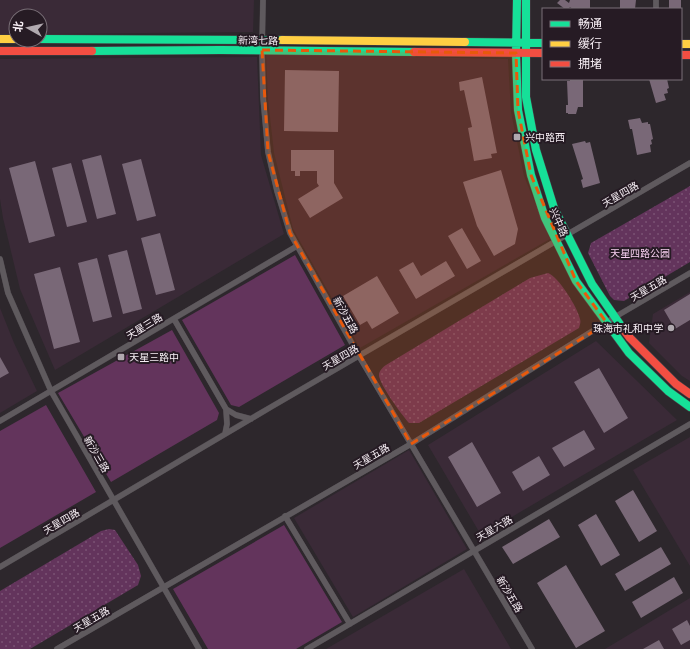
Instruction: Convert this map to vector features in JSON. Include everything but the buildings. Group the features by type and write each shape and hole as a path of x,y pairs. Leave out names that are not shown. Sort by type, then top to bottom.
{"street":[{"name":"新沙五路","path":"263,0 263,97 268,152 277,191 290,233 359,356 532,649"},
{"name":"兴中路","path":"517,0 516,53 518,110 531,175 545,218 576,281 629,353 668,391 690,407"},
{"name":"兴中路","path":"526,0 526,97 536,150 554,208 592,284 630,338 676,384 690,394"},
{"name":"新湾七路","path":"48,39 542,43"},
{"name":"新湾七路","path":"0,50 262,50 542,53"},
{"name":"天星四路","path":"0,567 690,163"},
{"name":"天星三路","path":"0,421 297,246"},
{"name":"新沙三路","path":"0,259 8,293 51,391 199,649"},
{"name":"天星五路","path":"57,649 411,444 615,317 690,273"},
{"path":"174,319 226,409 227,424 225,434"},
{"path":"226,409 236,415 251,419"},
{"name":"天星六路","path":"307,649 690,424"},
{"path":"285,516 350,624"}],"highlighted area":[{"path":"262,50 516,53 518,110 531,175 576,281 607,323 411,444 290,233 268,152"}],"shaded area":[{"path":"0,0 254,0 253,32 48,34 48,8 8,8 8,34 0,34"},
{"path":"266,54 508,59 511,112 524,176 550,239 360,348 293,229 274,153 268,100"},
{"path":"257,57 261,155 284,234 55,370 20,289 3,218 0,199 0,59"},
{"name":"珠海市礼和中学","path":"690,292 690,381 682,376 649,343 653,314"},
{"path":"0,308 14,343 37,391 0,413"},
{"path":"596,341 677,420 481,535 428,445"},
{"path":"690,437 690,566 633,470"},
{"path":"409,450 467,549 353,617 294,518"},
{"path":"464,569 511,649 326,649"},
{"path":"690,598 690,649 605,649"}],"green space":[{"name":"天星四路公园","path":"690,186 690,262 624,301 614,300 610,296 588,253 591,243"},
{"path":"295,255 345,345 239,407 231,405 182,320"},
{"path":"548,273 557,280 572,300 580,319 579,328 419,423 409,423 396,407 380,379 379,375 382,368 530,278"},
{"path":"172,330 219,413 217,420 111,482 58,393"},
{"path":"46,405 96,492 0,548 0,431"},
{"path":"284,525 342,622 296,649 208,649 173,589"},
{"path":"109,529 115,530 138,565 141,576 138,585 30,649 0,649 0,591 101,531"}],"traffic: fast":[{"path":"517,0 516,53 518,110 531,175 545,218 576,281 629,353 668,391 690,407"},
{"path":"526,0 526,97 536,150 554,208 592,284 624,330"},
{"path":"48,39 282,40"},
{"path":"465,42 542,43"},
{"path":"92,51 220,50 414,52"}],"traffic: slow":[{"path":"0,39 8,39"},
{"path":"282,40 465,42"},
{"path":"682,44 690,44"}],"traffic: jam":[{"path":"0,51 92,51"},
{"path":"414,52 542,53"},
{"path":"682,55 690,55"},
{"path":"624,330 630,338 676,384 690,394"}],"place":[{"name":"兴中路西","path":"517,137"},
{"name":"珠海市礼和中学","path":"671,328"},
{"name":"天星三路中","path":"121,357"}]}
